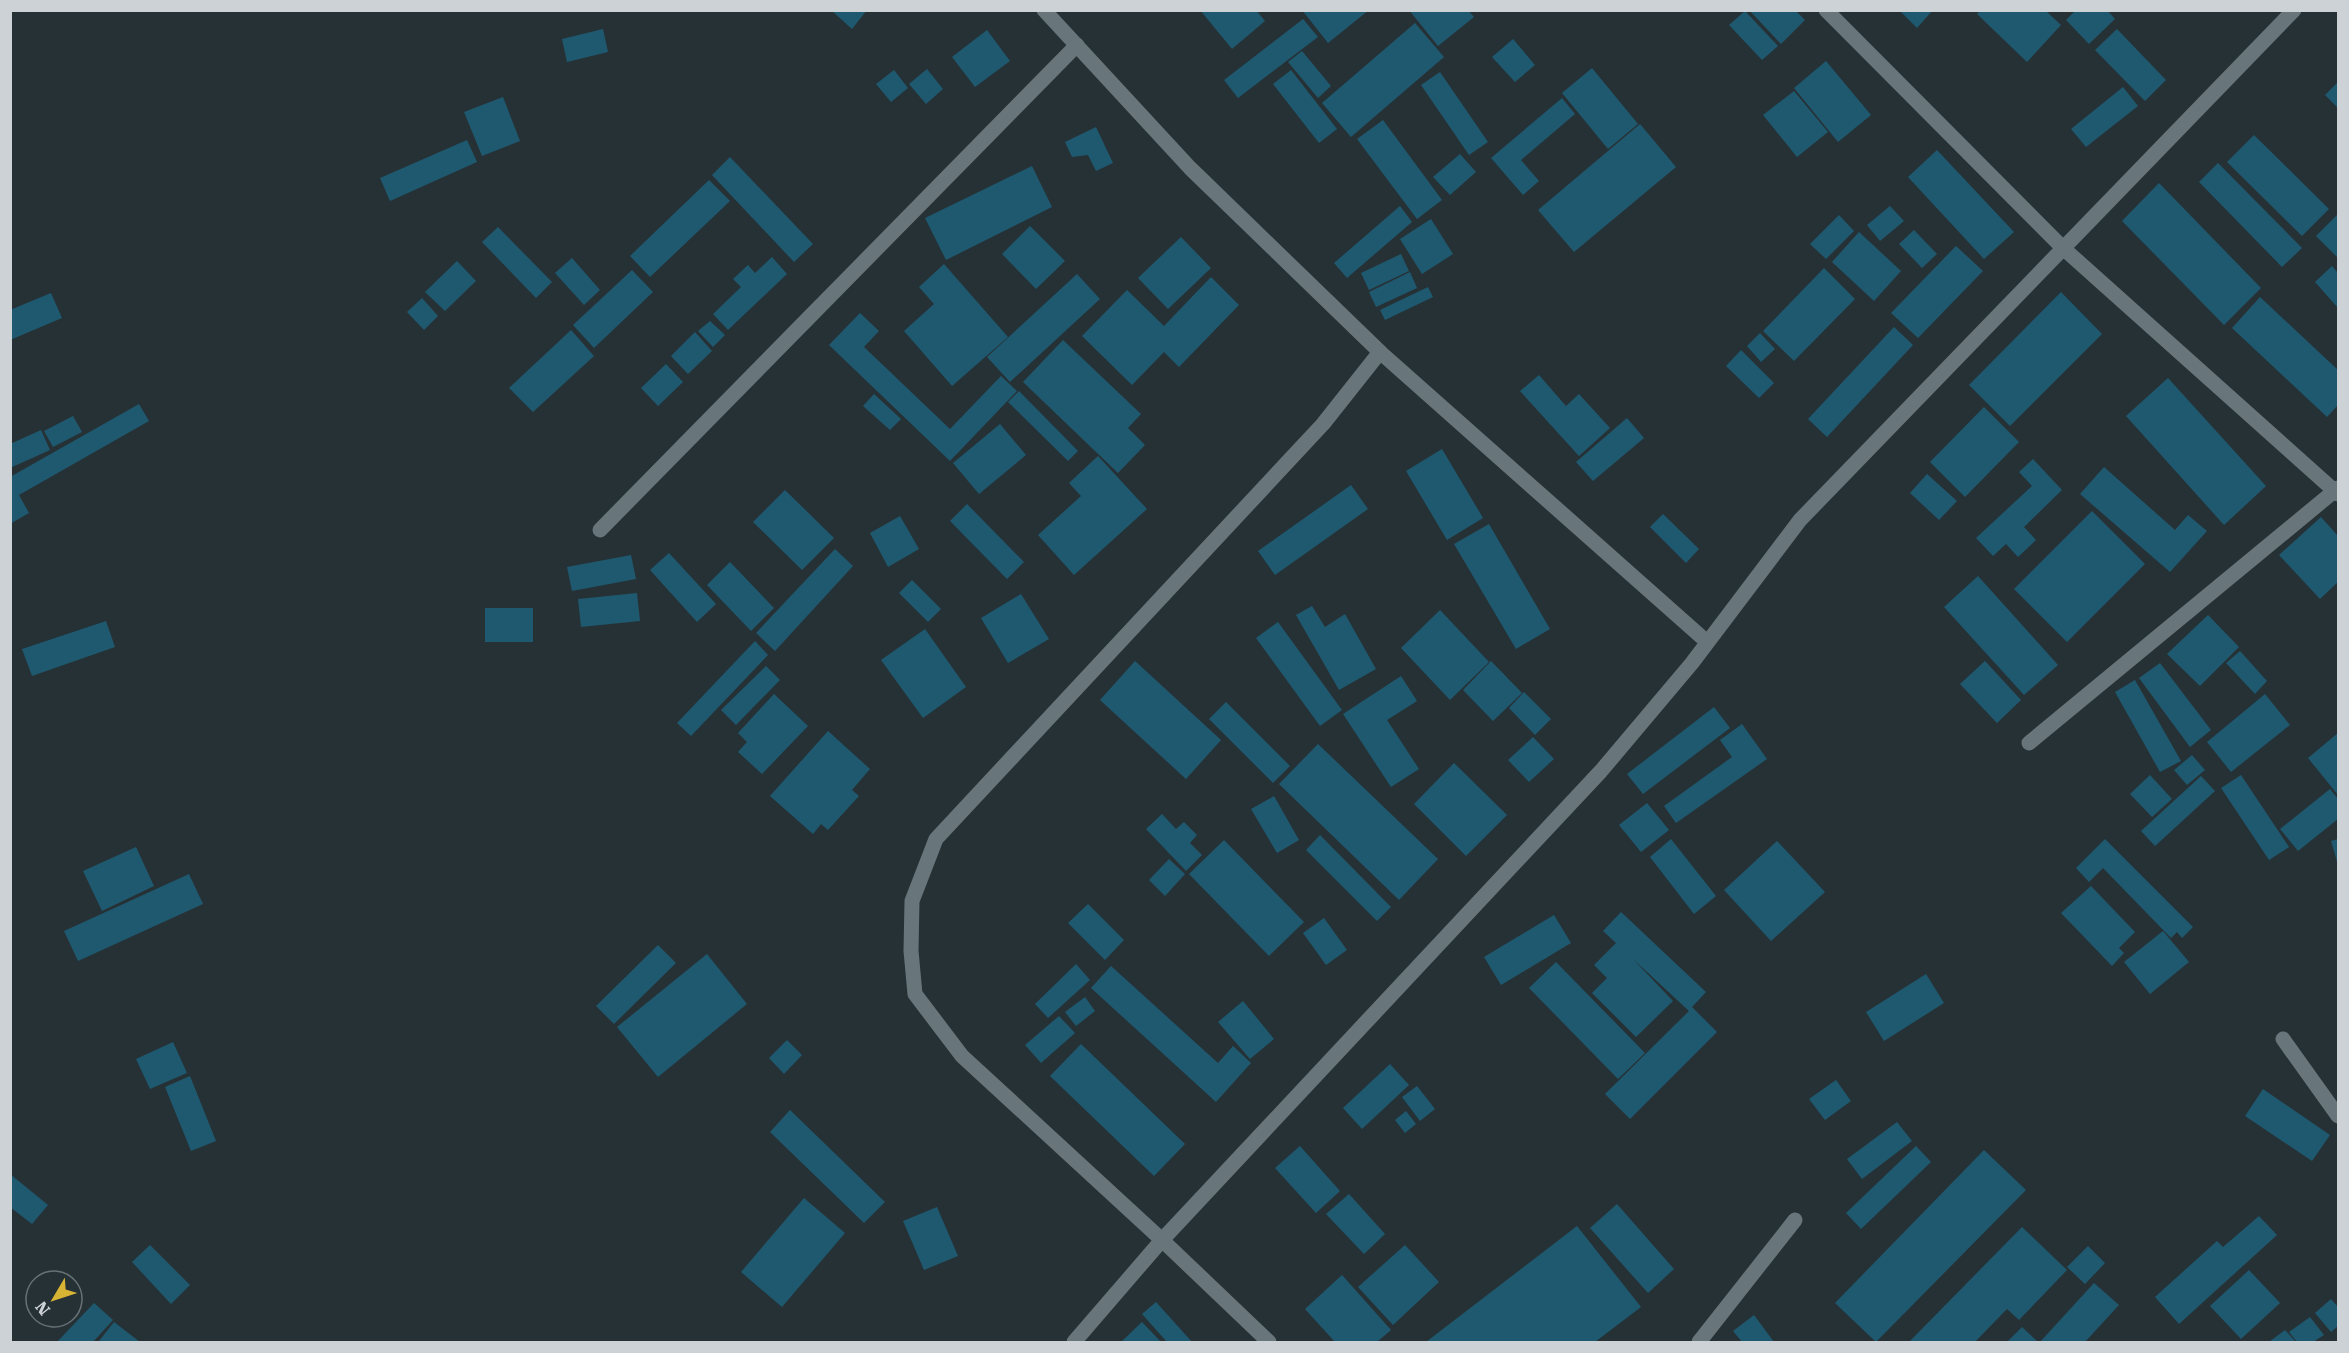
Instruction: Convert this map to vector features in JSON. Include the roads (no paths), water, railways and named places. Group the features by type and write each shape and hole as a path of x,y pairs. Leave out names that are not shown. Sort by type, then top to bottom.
{"street":[{"path":"1044,10 1190,168 1380,352 1706,641"},
{"path":"1826,10 2063,248 2338,491 2029,743"},
{"path":"1074,1342 1162,1240 1586,788 1674,685 1800,520 2294,10"},
{"path":"600,530 1077,45"},
{"path":"1269,1342 962,1056 915,994 911,951 912,901 936,839 1323,424 1380,352"},
{"path":"2283,1039 2338,1116"},
{"path":"1699,1342 1795,1220"}]}
